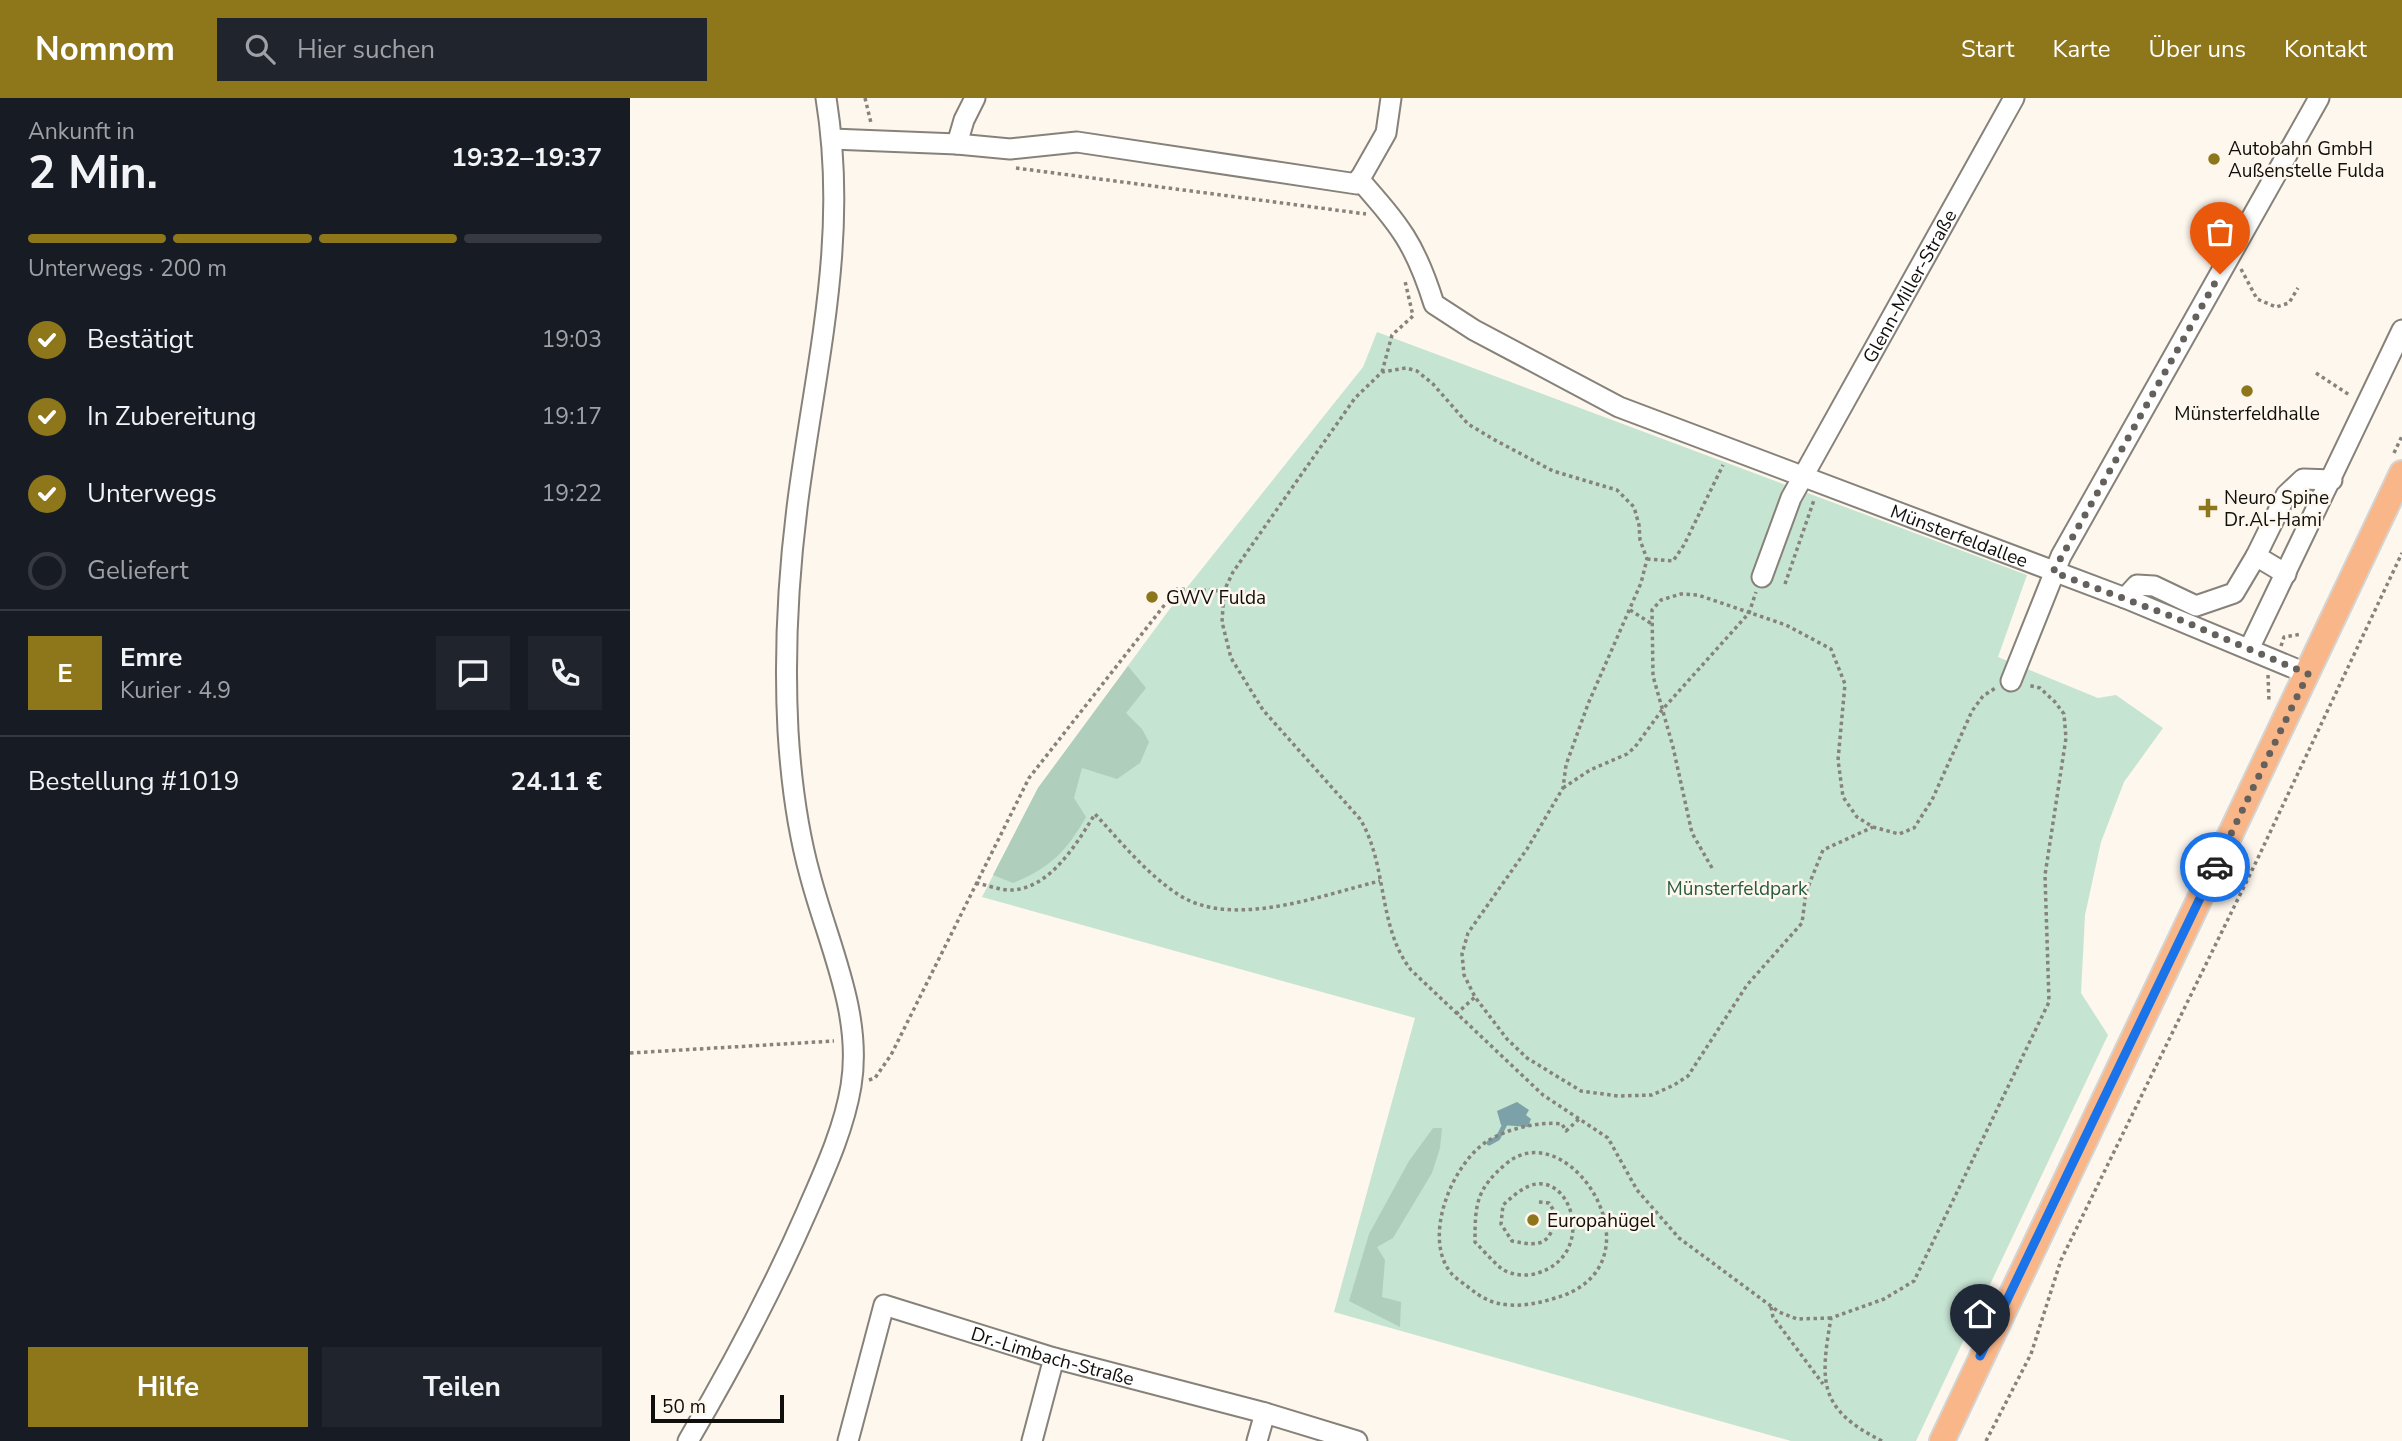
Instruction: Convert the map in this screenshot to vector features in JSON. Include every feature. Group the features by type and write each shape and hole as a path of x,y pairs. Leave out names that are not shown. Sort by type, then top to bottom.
{"main road":[{"path":"1942,1441 2402,473"}],"street":[{"path":"688,1441 738,1353 786,1258 832,1148 851,1087 853,1040 845,993 802,840 795,803 787,698 787,632 792,552 834,248 832,139 826,98"},
{"path":"957,144 964,120 975,98"},
{"path":"832,139 874,139 1010,149 1077,142 1357,184 1386,132 1391,98"},
{"name":"Glenn-Miller-Straße","path":"1762,577 1791,498 2014,98"},
{"path":"2011,681 2053,572 2319,98"},
{"name":"Münsterfeldallee","path":"1359,179 1395,217 1420,259 1434,304 1475,330 1619,407 1806,475 2125,598 2308,674"},
{"path":"2249,649 2402,330"},
{"path":"2125,598 2137,586 2154,586 2196,606 2234,593 2286,495 2303,479 2332,480"},
{"path":"2256,556 2286,574"},
{"name":"Dr.-Limbach-Straße","path":"848,1441 884,1305 1054,1358 1265,1413 1357,1441"},
{"path":"1032,1441 1054,1358"},
{"path":"1257,1441 1265,1413"}],"path":[{"path":"865,98 874,139"},
{"path":"1014,168 1395,217"},
{"path":"1413,248 1405,262 1404,279 1413,316 1392,335 1382,372 1355,398 1264,523 1224,591 1222,622 1231,657 1263,710 1360,819 1370,834 1399,954 1456,1014 1543,1095 1608,1138 1637,1190 1679,1238 1771,1307 1797,1319 1831,1318 1884,1299 1914,1281 2049,1002 2045,875 2066,738 2064,714 2040,688 2011,681 1983,696 1972,711 1932,800 1914,828 1899,834 1873,827 1857,817 1843,797 1838,760 1845,684 1830,649 1786,625 1698,595 1681,594 1661,600 1653,610 1653,676 1674,747 1692,833 1712,868"},
{"path":"2240,267 2257,299 2276,307 2288,303 2298,288"},
{"path":"1382,372 1406,368 1417,371 1433,384 1468,424 1493,439 1553,471 1618,491 1634,507 1647,559 1630,610 1588,704 1566,765 1563,788 1527,849 1468,933 1462,954 1464,975 1475,997 1507,1039 1527,1058 1581,1091 1618,1096 1652,1095 1688,1076 1747,985 1802,923 1806,892 1823,850 1873,827"},
{"path":"2316,373 2341,390"},
{"path":"1647,559 1673,561 1684,545 1732,448"},
{"path":"1785,584 1815,498"},
{"path":"1986,1441 2031,1353 2061,1260 2257,860 2402,553"},
{"path":"851,1087 875,1078 891,1055 1029,778 1177,589 1224,591"},
{"path":"1630,610 1653,625"},
{"path":"1563,788 1590,770 1627,754 1662,710 1749,613"},
{"path":"976,883 1013,890 1032,884 1056,867 1075,845 1095,814 1161,881 1178,895 1209,908 1249,911 1380,881"},
{"path":"1456,1014 1475,997"},
{"path":"630,1053 853,1040"},
{"path":"1539,1202 1549,1203 1556,1214 1553,1230 1544,1242 1532,1245 1512,1241 1501,1224 1503,1205 1531,1185 1545,1184 1561,1193 1571,1212 1574,1229 1569,1251 1551,1268 1528,1275 1503,1270 1475,1242 1475,1204 1482,1188 1499,1170 1517,1155 1539,1153 1563,1160 1586,1180 1604,1210 1603,1265 1588,1283 1570,1294 1531,1304 1510,1305 1486,1301 1451,1273 1438,1240 1440,1221 1451,1184 1472,1157 1486,1141 1537,1122 1562,1124 1566,1131 1580,1118"},
{"path":"1771,1307 1773,1317 1846,1418 1882,1441"},
{"path":"1824,1385 1831,1318"}],"green space":[{"name":"Münsterfeldpark","path":"1377,332 2027,575 1998,657 2098,698 2116,695 2163,728 2124,782 2101,842 2085,915 2081,993 2108,1035 1916,1441 1791,1441 1334,1312 1415,1018 982,897 1038,788 1169,610 1363,367"},
{"path":"1128,666 1146,688 1126,713 1142,729 1149,742 1140,763 1117,779 1082,768 1074,798 1086,817 1064,849 1047,865 1013,883 993,875 1038,788"},
{"path":"1433,1128 1442,1128 1440,1148 1432,1173 1393,1238 1377,1247 1385,1260 1382,1297 1401,1302 1400,1327 1349,1301 1369,1234 1409,1161"}],"water":[{"path":"1517,1102 1529,1110 1526,1115 1531,1119 1528,1127 1501,1125 1497,1111"}],"waterway":[{"path":"1489,1143 1498,1138 1505,1124"}],"way so far":[{"path":"2215,867 2308,674 2176,618 2053,572 2220,274"}],"place":[{"name":"Autobahn GmbH Außenstelle Fulda","path":"2214,159"},
{"name":"Münsterfeldhalle","path":"2247,391"},
{"name":"Neuro Spine Dr.Al-Hami","path":"2208,508"},
{"name":"GWV Fulda","path":"1152,597"},
{"name":"Europahügel","path":"1533,1220"}],"route":[{"path":"1980,1356 2215,867"}]}
